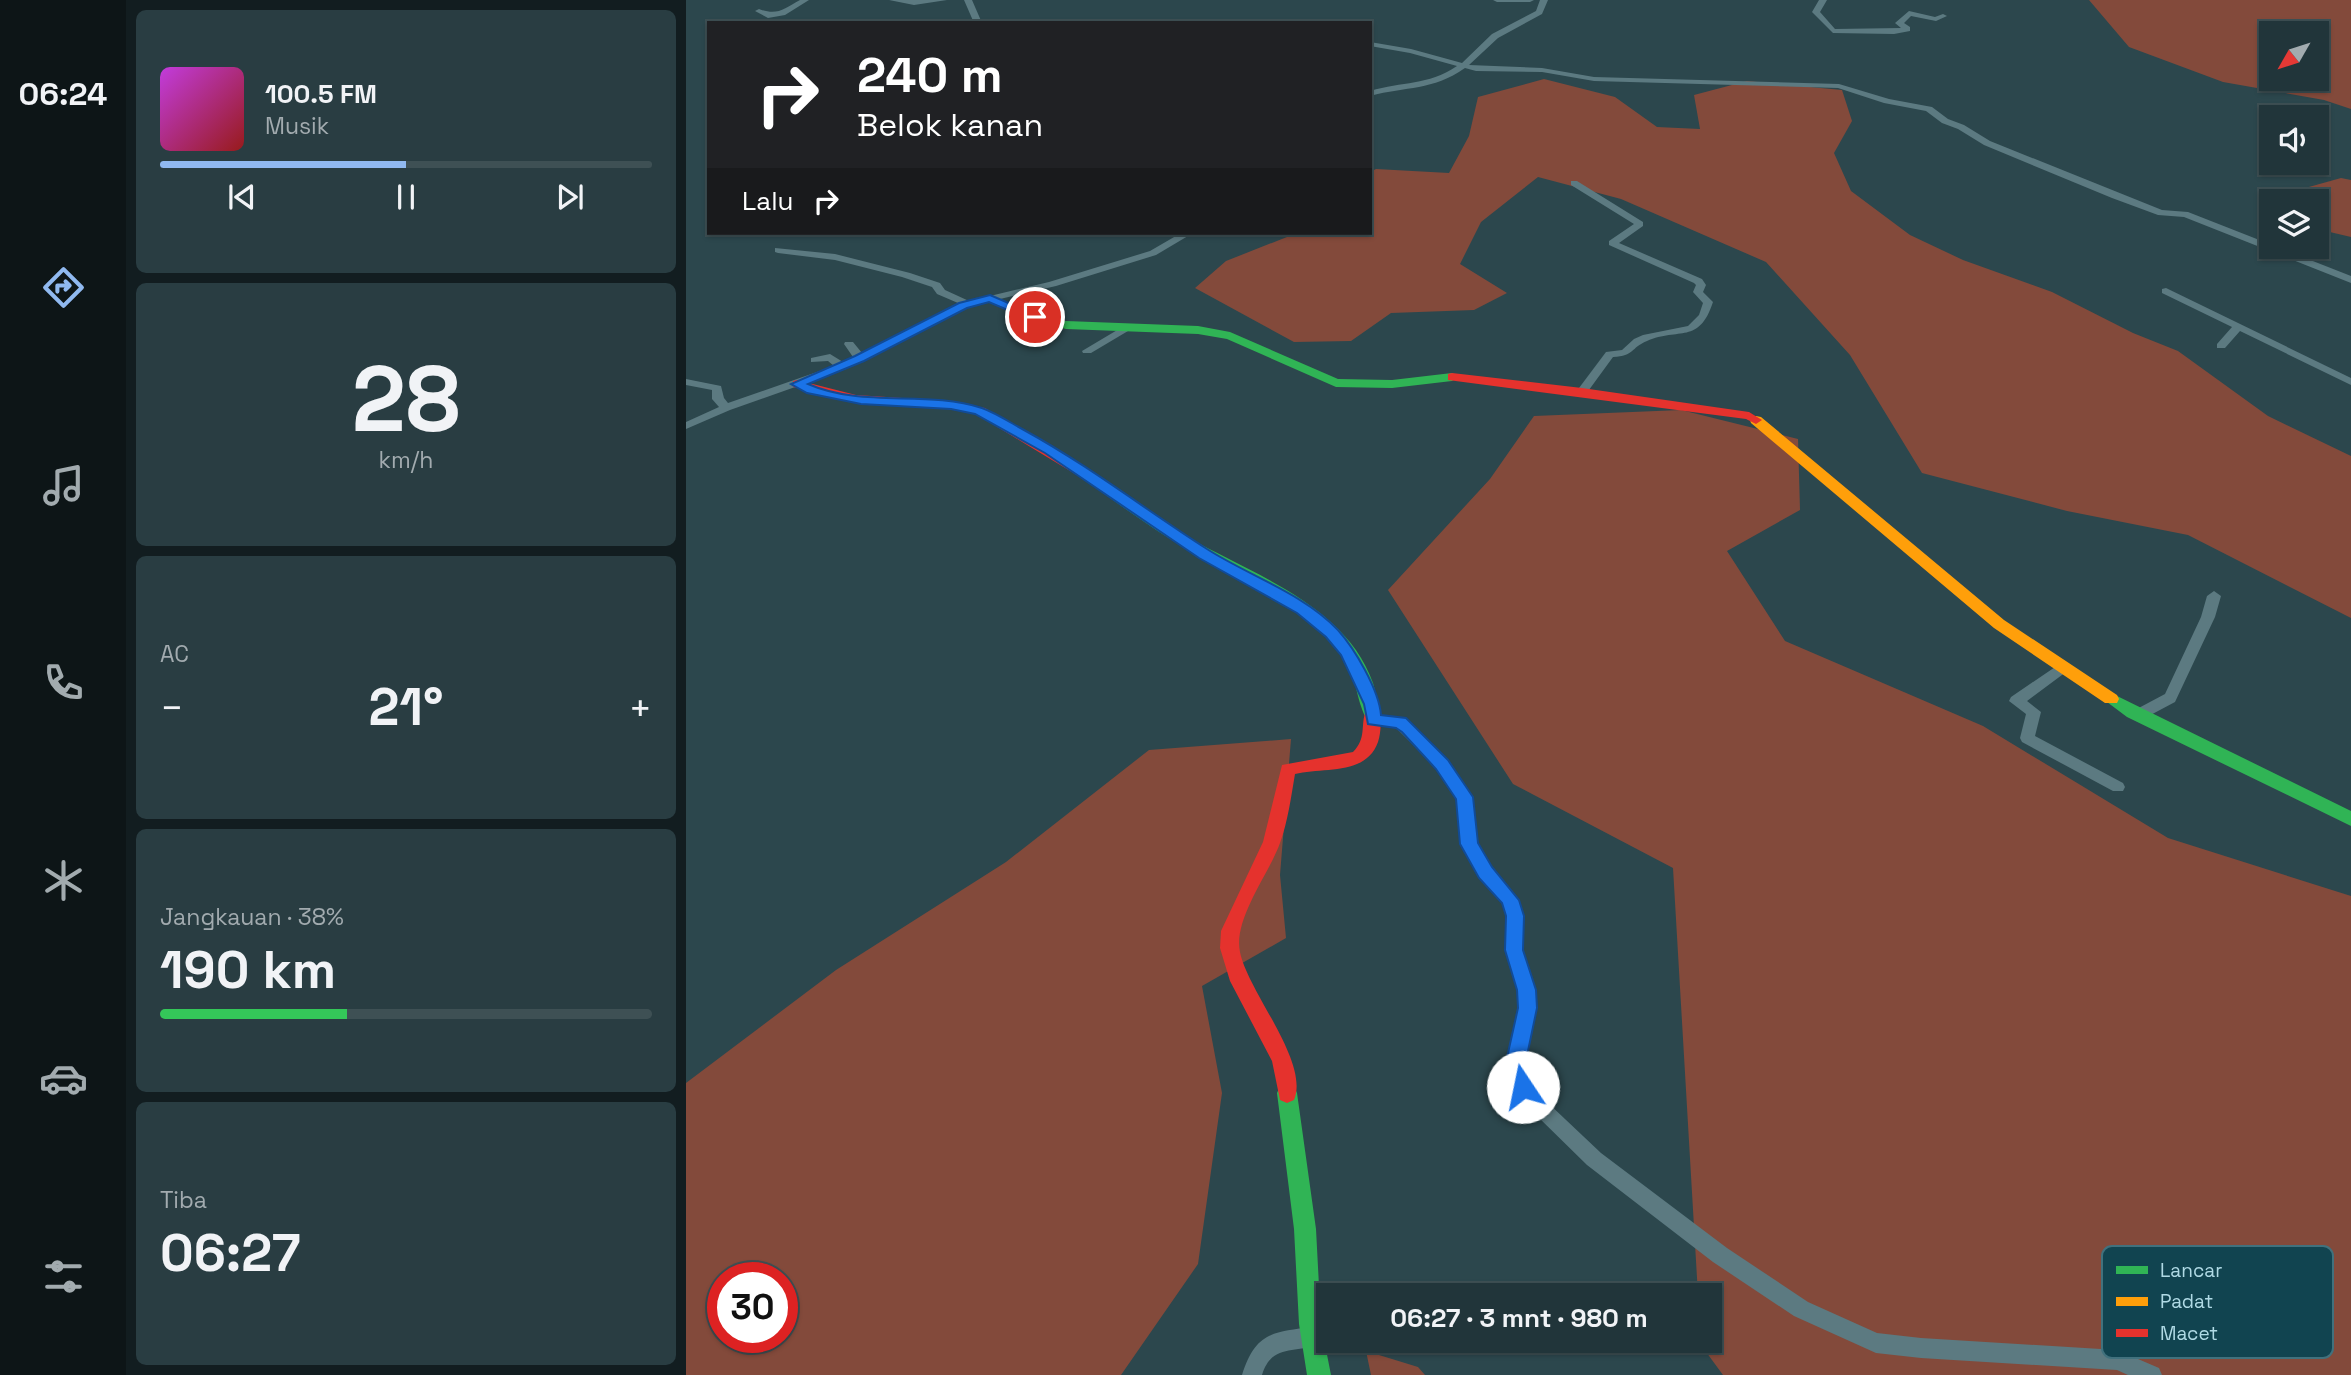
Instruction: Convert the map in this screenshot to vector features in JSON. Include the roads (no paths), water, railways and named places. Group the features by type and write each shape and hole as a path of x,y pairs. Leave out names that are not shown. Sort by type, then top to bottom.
{"street":[{"path":"759,10 768,16 782,13 805,0"},
{"path":"893,0 914,4 943,0"},
{"path":"968,0 977,21"},
{"path":"1497,0 1530,0"},
{"path":"1372,93 1392,87 1424,85 1463,66 1495,36 1539,12 1544,0"},
{"path":"1823,0 1816,12 1833,31 1895,32 1907,29 1899,23 1908,14 1938,19 1943,16"},
{"path":"1920,15 1936,10"},
{"path":"1372,44 1411,51 1485,70 1555,71 1594,79 1725,81 1849,88 1888,101 1929,109 1945,121 1961,127 1987,143 2115,196 2161,213 2185,214 2351,279"},
{"path":"1574,183 1640,224 1612,243 1698,281 1701,285 1698,292 1708,302 1698,322 1689,331 1651,335 1635,342 1625,353 1610,354 1582,393"},
{"path":"686,426 726,408 842,367 968,304 1052,284 1153,253 1184,235"},
{"path":"778,250 835,257 906,275 936,285 941,292 968,304"},
{"path":"2166,290 2351,382"},
{"path":"990,299 1035,317 1066,325 1198,331 1230,336 1336,383 1392,384 1448,377 1582,393 1756,419 2000,624 2061,668 2138,715 2351,819"},
{"path":"2221,346 2239,326"},
{"path":"1087,351 1124,329"},
{"path":"849,344 860,358"},
{"path":"815,360 830,357 842,367"},
{"path":"686,382 717,388 718,399 726,408"},
{"path":"797,384 811,390 861,400 951,405 979,411 1050,450 1185,542 1314,617 1340,641 1347,652 1372,704 1374,720 1367,749 1356,758 1293,768 1286,774 1272,842 1230,931 1228,944 1234,967 1282,1061 1305,1229 1312,1337 1319,1375"},
{"path":"2138,715 2170,698 2208,617 2214,596"},
{"path":"2061,668 2015,701 2034,712 2027,738 2118,788"},
{"path":"1374,720 1400,723 1407,728 1442,764 1465,797 1469,844 1486,872 1510,900 1515,916 1514,950 1527,990 1527,1008 1514,1071 1523,1087 1541,1108 1594,1159 1720,1255 1801,1309 1876,1343 2117,1360 2152,1375"},
{"path":"1252,1375 1256,1357 1272,1345 1281,1341 1312,1337"}]}
